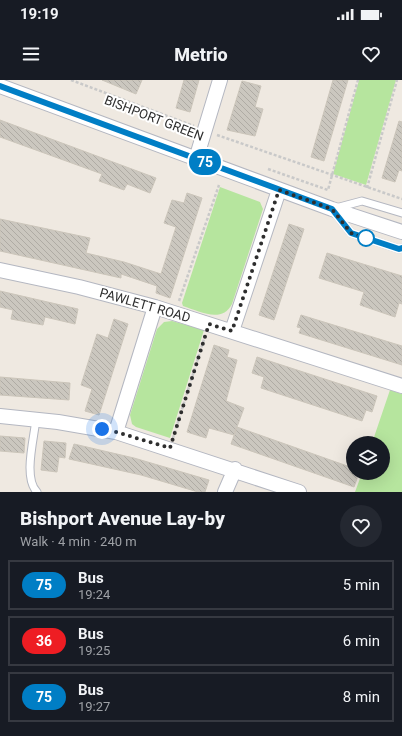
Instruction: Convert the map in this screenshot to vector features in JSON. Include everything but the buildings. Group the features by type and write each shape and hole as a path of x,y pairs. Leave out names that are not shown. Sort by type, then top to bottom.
{"street":[{"path":"196,159 220,80"},
{"path":"0,86 279,190 402,232"},
{"path":"232,331 279,190"},
{"name":"PAWLETT ROAD","path":"0,270 79,287 155,307 402,386"},
{"path":"116,432 155,307"},
{"path":"0,416 36,419 116,432 170,448 299,492"},
{"path":"225,492 234,469"}],"lane":[{"path":"402,213 362,200 332,209 351,233 399,249 402,248"},
{"path":"36,419 30,473 32,486 37,492"}],"path":[{"path":"70,80 204,130 402,199"},
{"path":"260,167 328,190 358,80"},
{"path":"367,188 397,80"},
{"path":"175,313 219,185"},
{"path":"170,448 209,324"}],"green space":[{"path":"359,80 396,80 366,185 333,174"},
{"path":"220,187 260,202 263,209 232,304 228,310 216,315 196,311 183,306 182,303"},
{"path":"172,321 204,330 170,438 136,427 132,424 130,415 157,329 164,322"},
{"path":"390,390 402,394 402,492 355,492 359,480 390,480 390,436 374,436"}],"bus line":[{"name":"75","path":"0,86 332,209 351,233 399,249 402,248"}],"route":[{"path":"102,429 170,448 209,324 232,331 279,190 332,209 351,233 366,238"}]}
